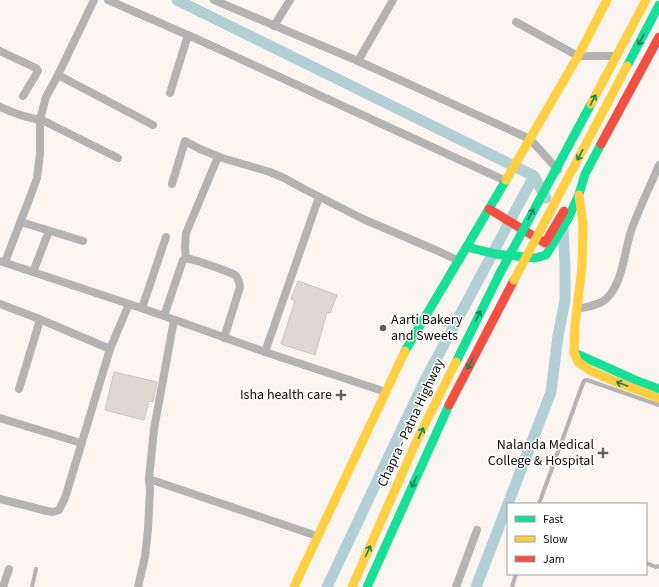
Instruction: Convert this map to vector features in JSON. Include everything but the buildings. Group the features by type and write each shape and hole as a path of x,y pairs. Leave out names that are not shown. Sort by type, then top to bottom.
{"main road":[{"path":"294,587 402,357 508,178 578,56 607,0"},
{"name":"Chapra - Patna Highway","path":"352,587 418,440 498,277 646,0"},
{"name":"Chapra - Patna Highway","path":"368,587 448,409 659,5"},
{"path":"467,247 496,254 535,258 546,255 585,174 659,37"},
{"path":"577,191 583,224 574,352 578,362 591,371 659,398"},
{"path":"490,209 545,243 558,230"},
{"path":"498,277 512,284"},
{"path":"574,352 659,389"}],"street":[{"path":"94,0 46,97 40,119 40,154 37,178 21,222 2,261 142,308 265,352 386,392"},
{"path":"108,0 508,178"},
{"path":"214,0 358,61 530,139 577,191"},
{"path":"274,26 290,0"},
{"path":"358,61 393,0"},
{"path":"516,22 578,56 624,56 646,61"},
{"path":"170,93 188,35"},
{"path":"0,51 36,68 38,71 23,96"},
{"path":"58,75 153,125"},
{"path":"0,107 18,115 40,119 118,158"},
{"path":"172,184 185,141 200,150 218,157 270,172 284,178 363,219 459,261"},
{"path":"164,316 183,260 186,258 186,233 218,157"},
{"path":"577,309 598,304 605,300 616,285 636,218 659,165"},
{"path":"265,352 319,197"},
{"path":"21,222 83,241"},
{"path":"33,272 49,231"},
{"path":"142,308 166,237"},
{"path":"186,258 228,272 236,276 239,280 240,287 238,295 224,338"},
{"path":"0,304 110,350"},
{"path":"0,499 47,511 53,512 58,510 65,498 110,350 129,304"},
{"path":"19,389 40,320"},
{"path":"138,587 145,557 148,529 150,498 149,479 154,429 174,320"},
{"path":"0,418 81,443"},
{"path":"149,479 317,536"},
{"path":"456,587 476,530"},
{"path":"3,587 9,568"}],"lane":[{"path":"539,503 584,381 587,380 659,405"},
{"path":"647,563 656,567 659,566"},
{"path":"32,587 36,569"},
{"path":"512,587 516,575"}],"waterway":[{"path":"177,0 534,176 546,198"},
{"path":"327,587 424,382 534,176"},
{"path":"508,503 551,392 558,336 565,300 563,229 560,224"},
{"path":"476,587 507,506"}],"traffic: fast":[{"path":"627,66 659,5"},
{"path":"500,273 591,104"},
{"path":"467,247 496,254 535,258 546,255 568,219 579,194 585,174 601,144"},
{"path":"405,351 506,180"},
{"path":"456,362 500,273"},
{"path":"575,353 659,389"},
{"path":"367,587 449,405"}],"traffic: slow":[{"path":"506,180 578,56 607,0"},
{"path":"591,104 646,0"},
{"path":"514,280 627,66"},
{"path":"579,195 583,224 582,266 575,325 574,353 578,362 591,371 659,398"},
{"path":"294,587 405,351"},
{"path":"352,587 417,440 456,362"}],"traffic: jam":[{"path":"601,144 659,37"},
{"path":"489,209 545,243 564,211"},
{"path":"449,405 514,280"}],"place":[{"name":"Aarti Bakery and Sweets","path":"383,328"},
{"name":"Isha health care","path":"341,395"},
{"name":"Nalanda Medical College & Hospital","path":"603,453"}]}
